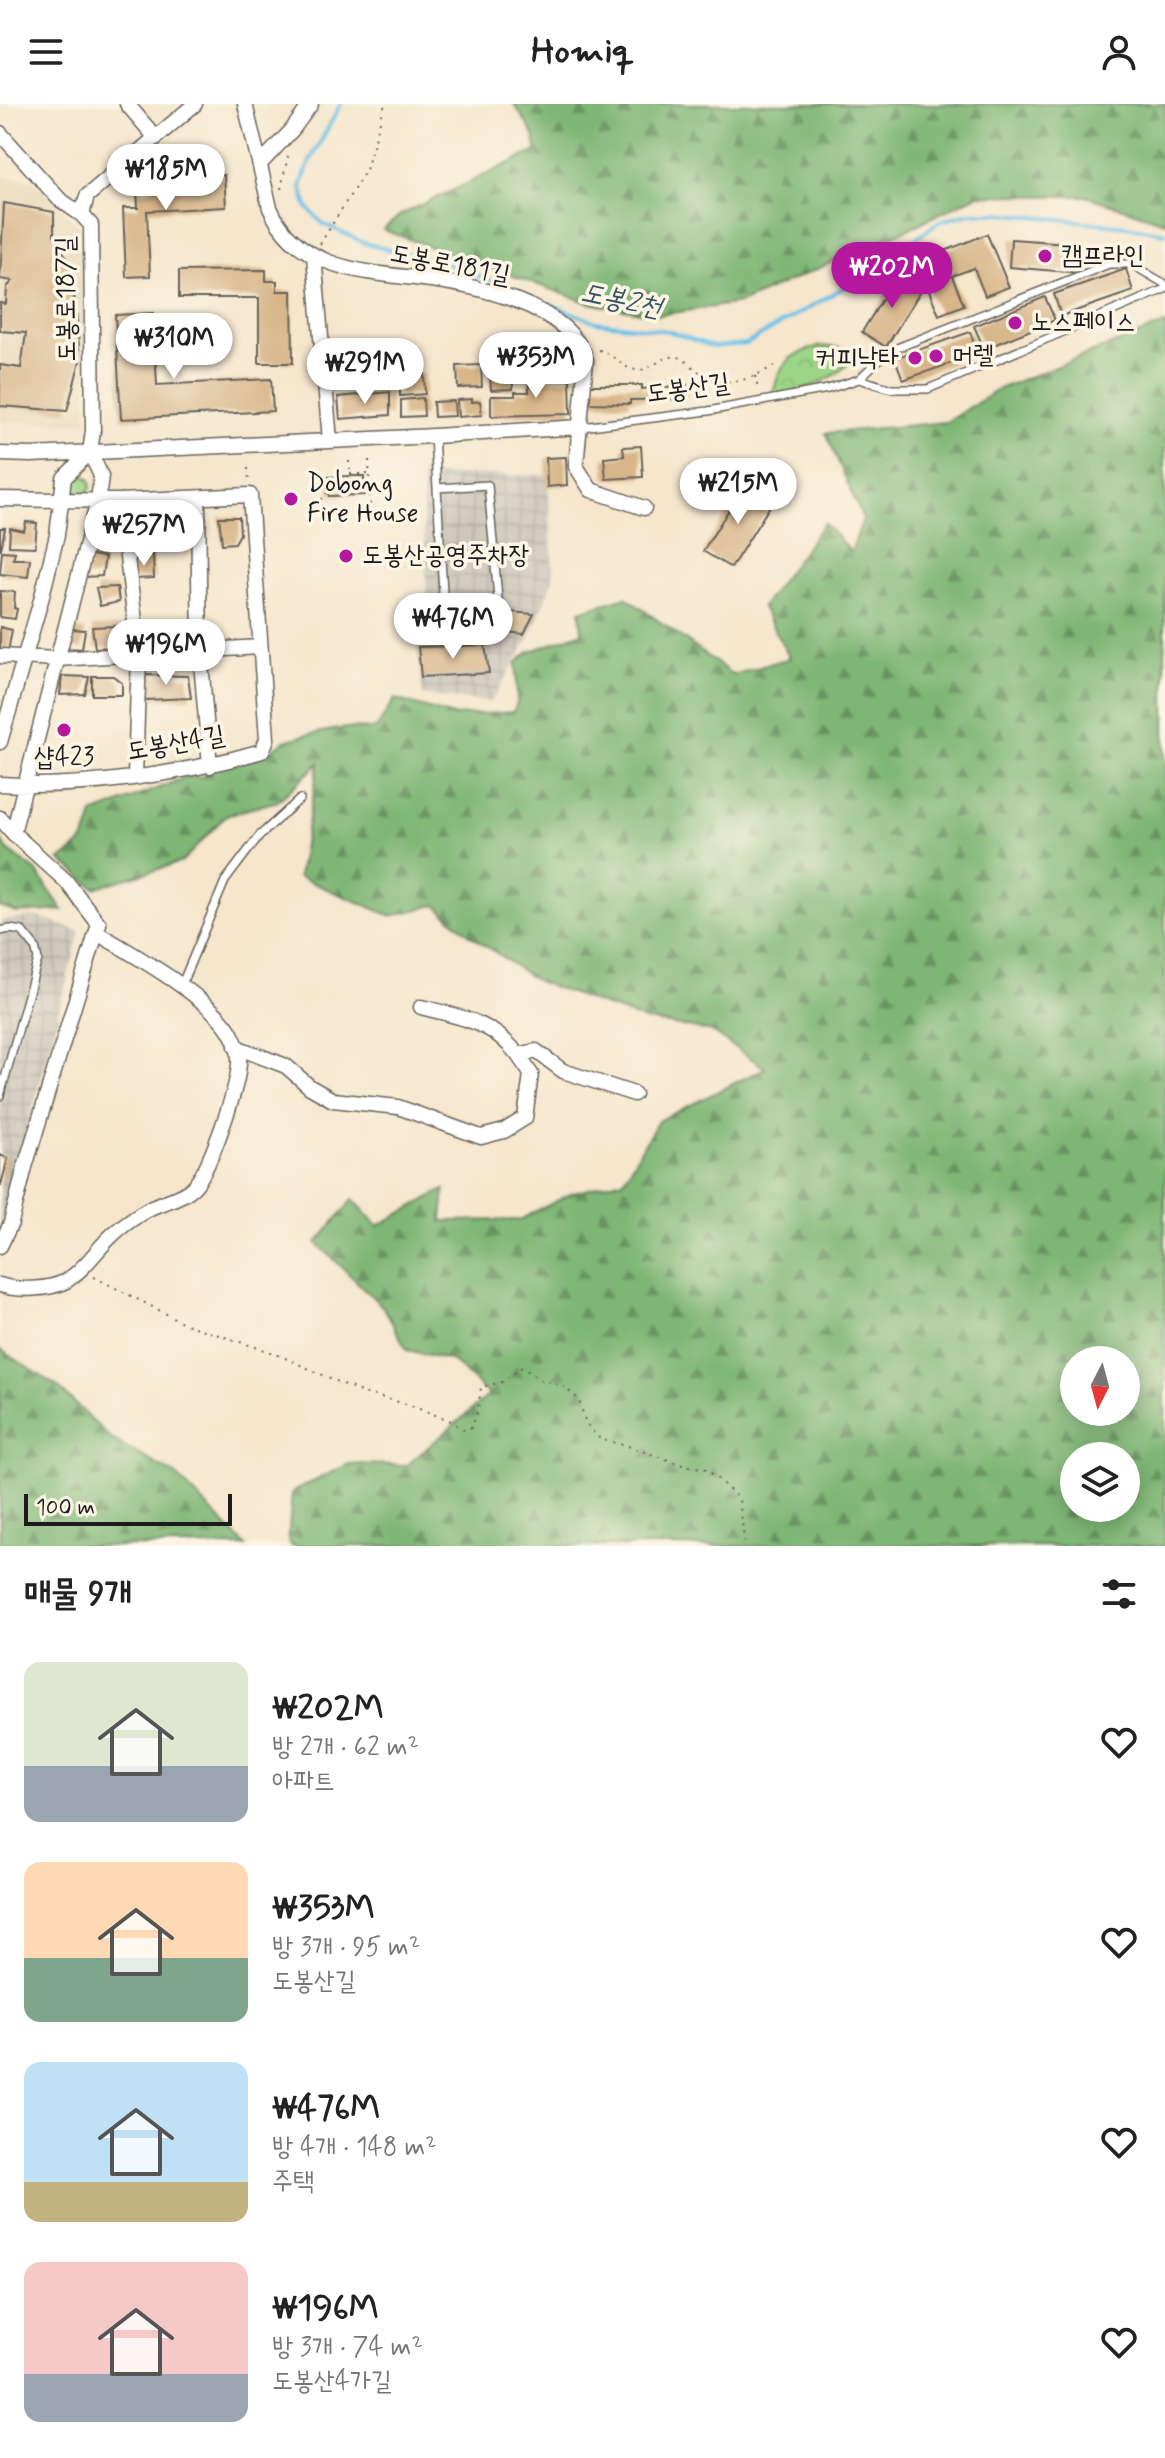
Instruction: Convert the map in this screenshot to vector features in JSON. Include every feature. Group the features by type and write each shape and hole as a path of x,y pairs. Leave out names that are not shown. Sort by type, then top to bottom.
{"street":[{"path":"127,104 156,138"},
{"path":"82,215 87,196 195,104"},
{"name":"도봉로181길","path":"245,104 274,217 298,246 316,251 336,266 483,291 549,315 565,328 584,353 586,367 576,466 591,490 644,508"},
{"path":"260,164 311,104"},
{"name":"도봉로187길","path":"0,133 59,199 91,225 93,431 90,452"},
{"path":"316,251 330,441"},
{"name":"도봉산길","path":"0,454 581,427"},
{"path":"0,742 33,658 57,535 64,478 90,452 101,476 98,500 13,833"},
{"name":"도봉산4길","path":"0,499 120,501 250,495 267,739 262,751 210,766 25,786 0,784"},
{"path":"198,499 200,651 210,766"},
{"path":"120,501 139,654 135,776"},
{"path":"0,656 57,659 260,647"},
{"path":"0,818 66,881 99,924 11,1223 0,1246"},
{"path":"0,1285 9,1288 39,1287 64,1282 116,1231 148,1210 195,1186 209,1162 231,1097 239,1057 231,1033 181,986 97,933"},
{"path":"236,1047 286,1066 310,1087 333,1100 398,1107 481,1137 504,1131 525,1118 531,1074 506,1039 480,1023 421,1007"},
{"path":"518,1055 536,1051 563,1071 634,1094"}],"lane":[{"name":"도봉산길","path":"581,427 682,415 828,389 859,379 887,352 1109,264 1131,264 1164,280 1165,286 928,389 892,389 859,379"},
{"path":"434,436 444,610"},
{"path":"437,488 488,485 498,599"},
{"path":"181,986 225,881 259,836 300,799"},
{"path":"0,931 22,931 35,947 38,959 0,1096"}],"path":[{"path":"316,251 366,170 385,104"},
{"path":"755,376 762,402"},
{"path":"369,460 370,508"},
{"path":"349,461 350,472 369,474"},
{"path":"364,490 370,494"},
{"path":"322,508 322,497 329,491"},
{"path":"78,1270 188,1325 274,1353 363,1393 406,1404 449,1420 464,1430 471,1428 478,1410 481,1387 502,1382 522,1367 541,1380 563,1386 579,1400 586,1424 601,1440 683,1465 707,1469 739,1499 745,1546"}],"shaded area":[{"path":"0,176 33,180 88,235 87,422 0,422"},
{"path":"422,475 548,475 553,579 531,635 491,702 423,695 417,648 428,625"},
{"path":"35,916 80,931 0,1231 0,921"}],"green space":[{"path":"514,104 1165,104 1165,222 1086,196 977,195 740,303 658,315 589,303 383,230 400,215 536,151 534,135"},
{"path":"1165,324 1165,1546 292,1546 288,1542 292,1492 349,1464 407,1465 489,1395 451,1360 407,1350 384,1308 317,1243 353,1199 378,1226 445,1189 442,1221 520,1220 570,1194 623,1180 658,1121 765,1068 710,1031 644,1020 537,981 470,935 436,905 391,916 298,877 319,763 278,801 226,815 182,862 95,888 60,860 82,841 93,814 186,777 202,777 218,764 269,752 285,741 344,728 376,729 395,699 453,716 513,712 517,703 516,663 529,652 582,632 580,611 626,597 733,675 790,658 762,607 824,523 851,552 863,519 826,433 946,422 1001,388"},
{"path":"821,346 839,348 856,355 829,378 772,398 786,362 799,353"},
{"path":"81,475 88,478 91,485 88,492 81,495 74,492 71,485 74,478"},
{"path":"0,839 8,850 36,871 63,910 17,913 0,907"},
{"path":"0,1349 58,1387 110,1438 177,1476 246,1546 0,1546"}],"building":[{"path":"224,175 226,207 147,211 150,276 126,277 123,208 138,208 137,191 151,191 151,179"},
{"path":"4,203 54,212 54,235 69,263 80,361 67,411 0,406 0,365 21,368 26,333 0,331 0,303 6,304 7,287 13,281 0,279"},
{"path":"987,234 1009,287 985,296 974,268 952,276 964,305 939,315 917,262"},
{"name":"캠프라인","path":"1011,239 1081,244 1079,273 1009,267"},
{"path":"1126,269 1133,291 1061,316 1054,294"},
{"path":"266,270 266,281 277,281 277,291 292,291 293,363 259,363 259,298 179,298 179,271"},
{"path":"899,272 923,287 886,347 862,332"},
{"name":"노스페이스","path":"1045,297 1055,320 984,349 974,326"},
{"path":"153,313 157,385 271,379 273,411 121,419 115,315"},
{"name":"머렐","path":"970,332 978,354 903,380 895,358"},
{"path":"481,365 482,387 458,388 457,366"},
{"path":"512,372 513,389 491,390 490,373"},
{"path":"424,374 425,394 400,396 399,375"},
{"path":"570,379 571,414 491,416 491,396 515,396 515,392 529,392 529,380"},
{"path":"590,385 642,385 642,389 687,385 687,399 630,400 630,404 590,403"},
{"path":"390,392 390,415 340,419 338,397"},
{"path":"423,398 424,416 401,417 401,400"},
{"path":"472,399 472,402 480,401 482,415 458,417 457,400"},
{"path":"454,401 455,416 434,417 433,402"},
{"path":"641,446 643,477 606,479 604,458 624,456 623,447"},
{"path":"566,457 567,485 547,487 546,458"},
{"path":"364,476 364,495 329,496 328,477"},
{"path":"745,484 773,501 731,568 703,551"},
{"path":"219,517 239,517 240,534 235,543 222,544"},
{"path":"97,518 114,518 108,547 90,548"},
{"path":"26,522 37,523 35,547 9,546 10,528 24,531"},
{"path":"156,526 177,526 178,540 157,544"},
{"path":"0,528 5,528 1,549 0,549"},
{"path":"148,528 152,545 132,548 131,532"},
{"path":"2,551 15,552 13,559 30,559 28,577 0,574"},
{"path":"144,554 153,555 154,578 134,579 132,559 145,559"},
{"path":"91,555 105,557 102,576 85,577"},
{"path":"117,587 119,602 100,606 96,588"},
{"path":"0,591 15,592 15,619 0,617"},
{"path":"486,610 534,614 524,634 487,630"},
{"path":"118,626 119,647 95,648 92,627"},
{"path":"0,627 12,630 8,652 0,649"},
{"path":"159,627 159,641 146,644 143,628"},
{"path":"71,629 85,630 82,649 67,648"},
{"path":"485,645 489,673 421,677 418,647"},
{"path":"143,675 188,676 191,698 145,700"},
{"path":"62,676 89,677 85,694 60,695"},
{"path":"92,676 113,676 122,683 122,695 92,695"},
{"path":"0,1155 8,1158 1,1185 0,1185"}],"waterway":[{"name":"도봉2천","path":"341,104 310,161 301,186 307,207 323,224 364,243 450,265 596,322 668,331 714,347 746,344 881,266 938,222 969,213 999,213 1165,233"}],"place":[{"name":"캠프라인","path":"1045,256"},
{"name":"노스페이스","path":"1015,323"},
{"name":"머렐","path":"936,356"},
{"name":"커피낙타","path":"915,358"},
{"name":"Dobong Fire House","path":"291,499"},
{"name":"도봉산공영주차장","path":"346,556"},
{"name":"샵423","path":"64,730"}]}
